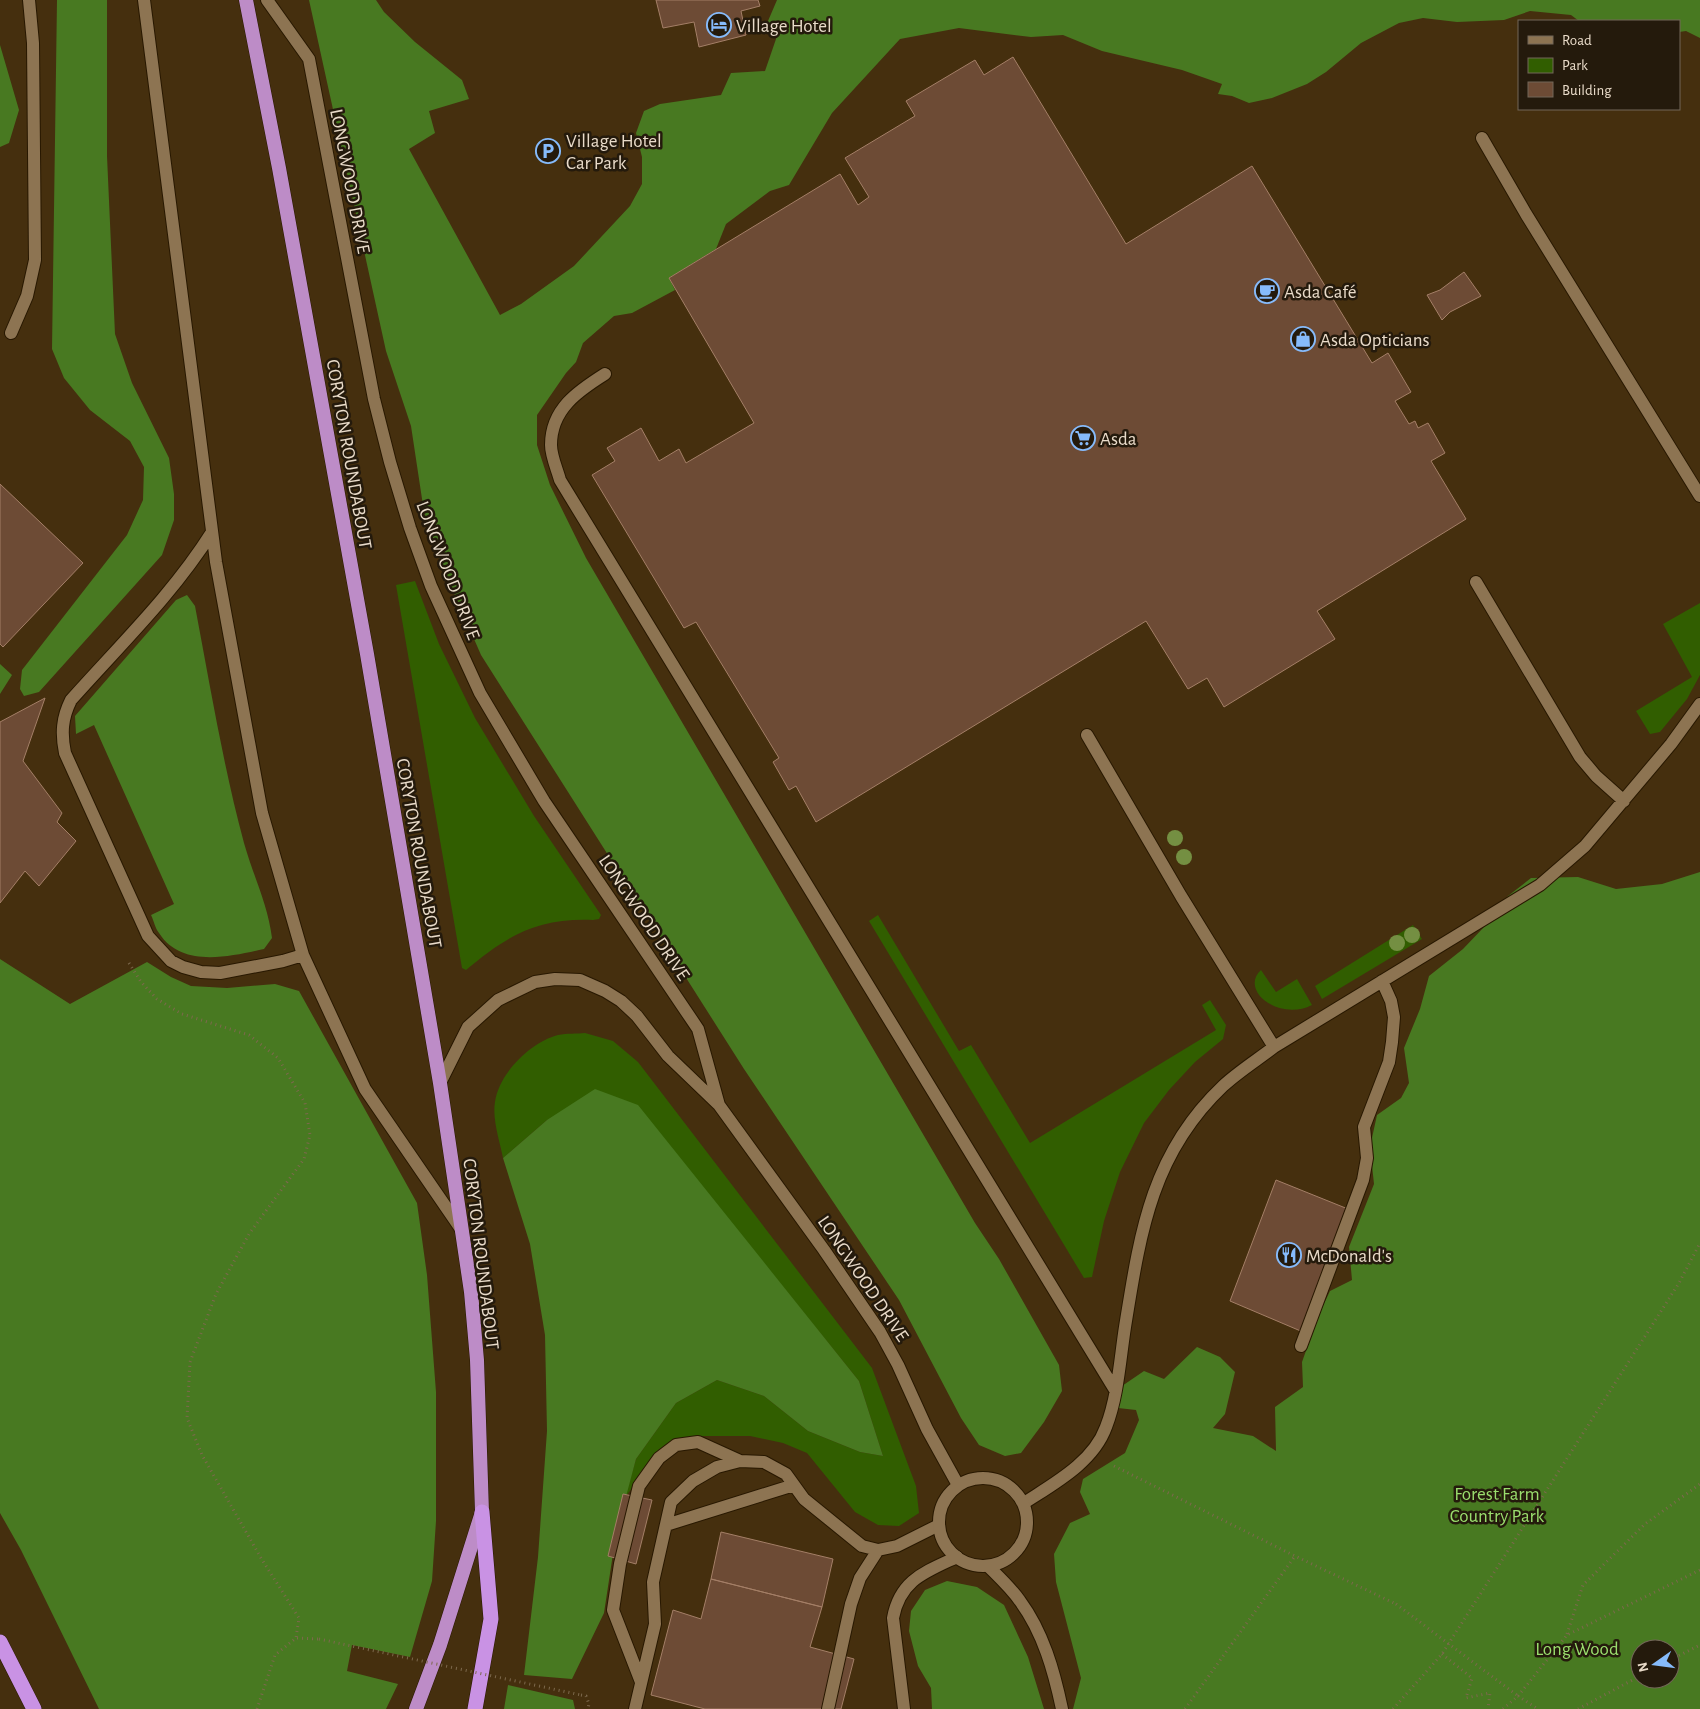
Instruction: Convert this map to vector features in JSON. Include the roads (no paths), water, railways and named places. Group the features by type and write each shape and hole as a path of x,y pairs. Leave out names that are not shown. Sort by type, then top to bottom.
{"highway":[{"name":"CORYTON ROUNDABOUT","path":"246,0 362,626 440,1083 477,1360 482,1512 440,1645 416,1709"},
{"path":"475,1709 491,1619 482,1512"},
{"path":"0,1642 34,1709"}],"street":[{"path":"11,333 27,296 35,260 33,43 29,0"},
{"path":"144,0 212,532 262,813 303,955 365,1089 461,1230"},
{"name":"LONGWOOD DRIVE","path":"267,0 309,59 374,399 404,509 431,586 480,693 544,802 698,1029 718,1105"},
{"path":"1482,138 1526,214 1700,496"},
{"path":"605,374 573,394 557,416 551,446 560,480 1115,1390"},
{"path":"212,532 192,564 172,588 71,700 65,711 62,735 65,753 148,936 170,961 182,967 201,972 220,972 283,961 303,955"},
{"path":"1476,582 1580,757 1596,776 1624,801"},
{"path":"1024,1503 1071,1472 1089,1453 1106,1428 1115,1390 1142,1233 1159,1176 1169,1155 1204,1106 1241,1071 1274,1048 1540,885 1585,846 1624,801 1692,717 1700,704"},
{"path":"1087,735 1181,896 1274,1048"},
{"name":"LONGWOOD DRIVE","path":"440,1083 468,1028 498,1000 535,982 556,979 580,980 605,991 621,1001 637,1016 668,1056 718,1105 824,1250 880,1332 927,1429 958,1485"},
{"path":"1301,1346 1363,1180 1367,1158 1364,1127 1389,1062 1392,1042 1394,1017 1391,1000 1382,981"},
{"path":"641,1682 613,1610 620,1564 639,1486 659,1458 676,1445 698,1442 740,1461"},
{"path":"635,1709 655,1624 653,1582 666,1525 672,1502 693,1481 717,1468 740,1461 764,1462 786,1474 804,1499 862,1546 878,1550 897,1546 939,1525"},
{"path":"980,1478 1003,1481 1015,1490 1024,1503 1028,1517 1027,1530 1022,1544 1014,1554 1001,1563 988,1566 974,1566 957,1558 943,1540 939,1525 940,1510 947,1496 958,1485 980,1478"},
{"path":"666,1525 794,1486"},
{"path":"828,1709 851,1604 860,1578 878,1550"},
{"path":"904,1709 893,1618 896,1603 905,1589 918,1576 957,1558"},
{"path":"988,1566 1019,1600 1036,1627 1055,1680 1062,1709"}],"place":[{"name":"Village Hotel","path":"719,25"},
{"name":"Village Hotel Car Park","path":"548,151"},
{"name":"Asda Café","path":"1267,291"},
{"name":"Asda Opticians","path":"1303,339"},
{"name":"Asda","path":"1083,438"},
{"name":"McDonald's","path":"1289,1255"}],"park label":[{"name":"Forest Farm Country Park","path":"1497,1504"},
{"name":"Long Wood","path":"1577,1648"}]}
